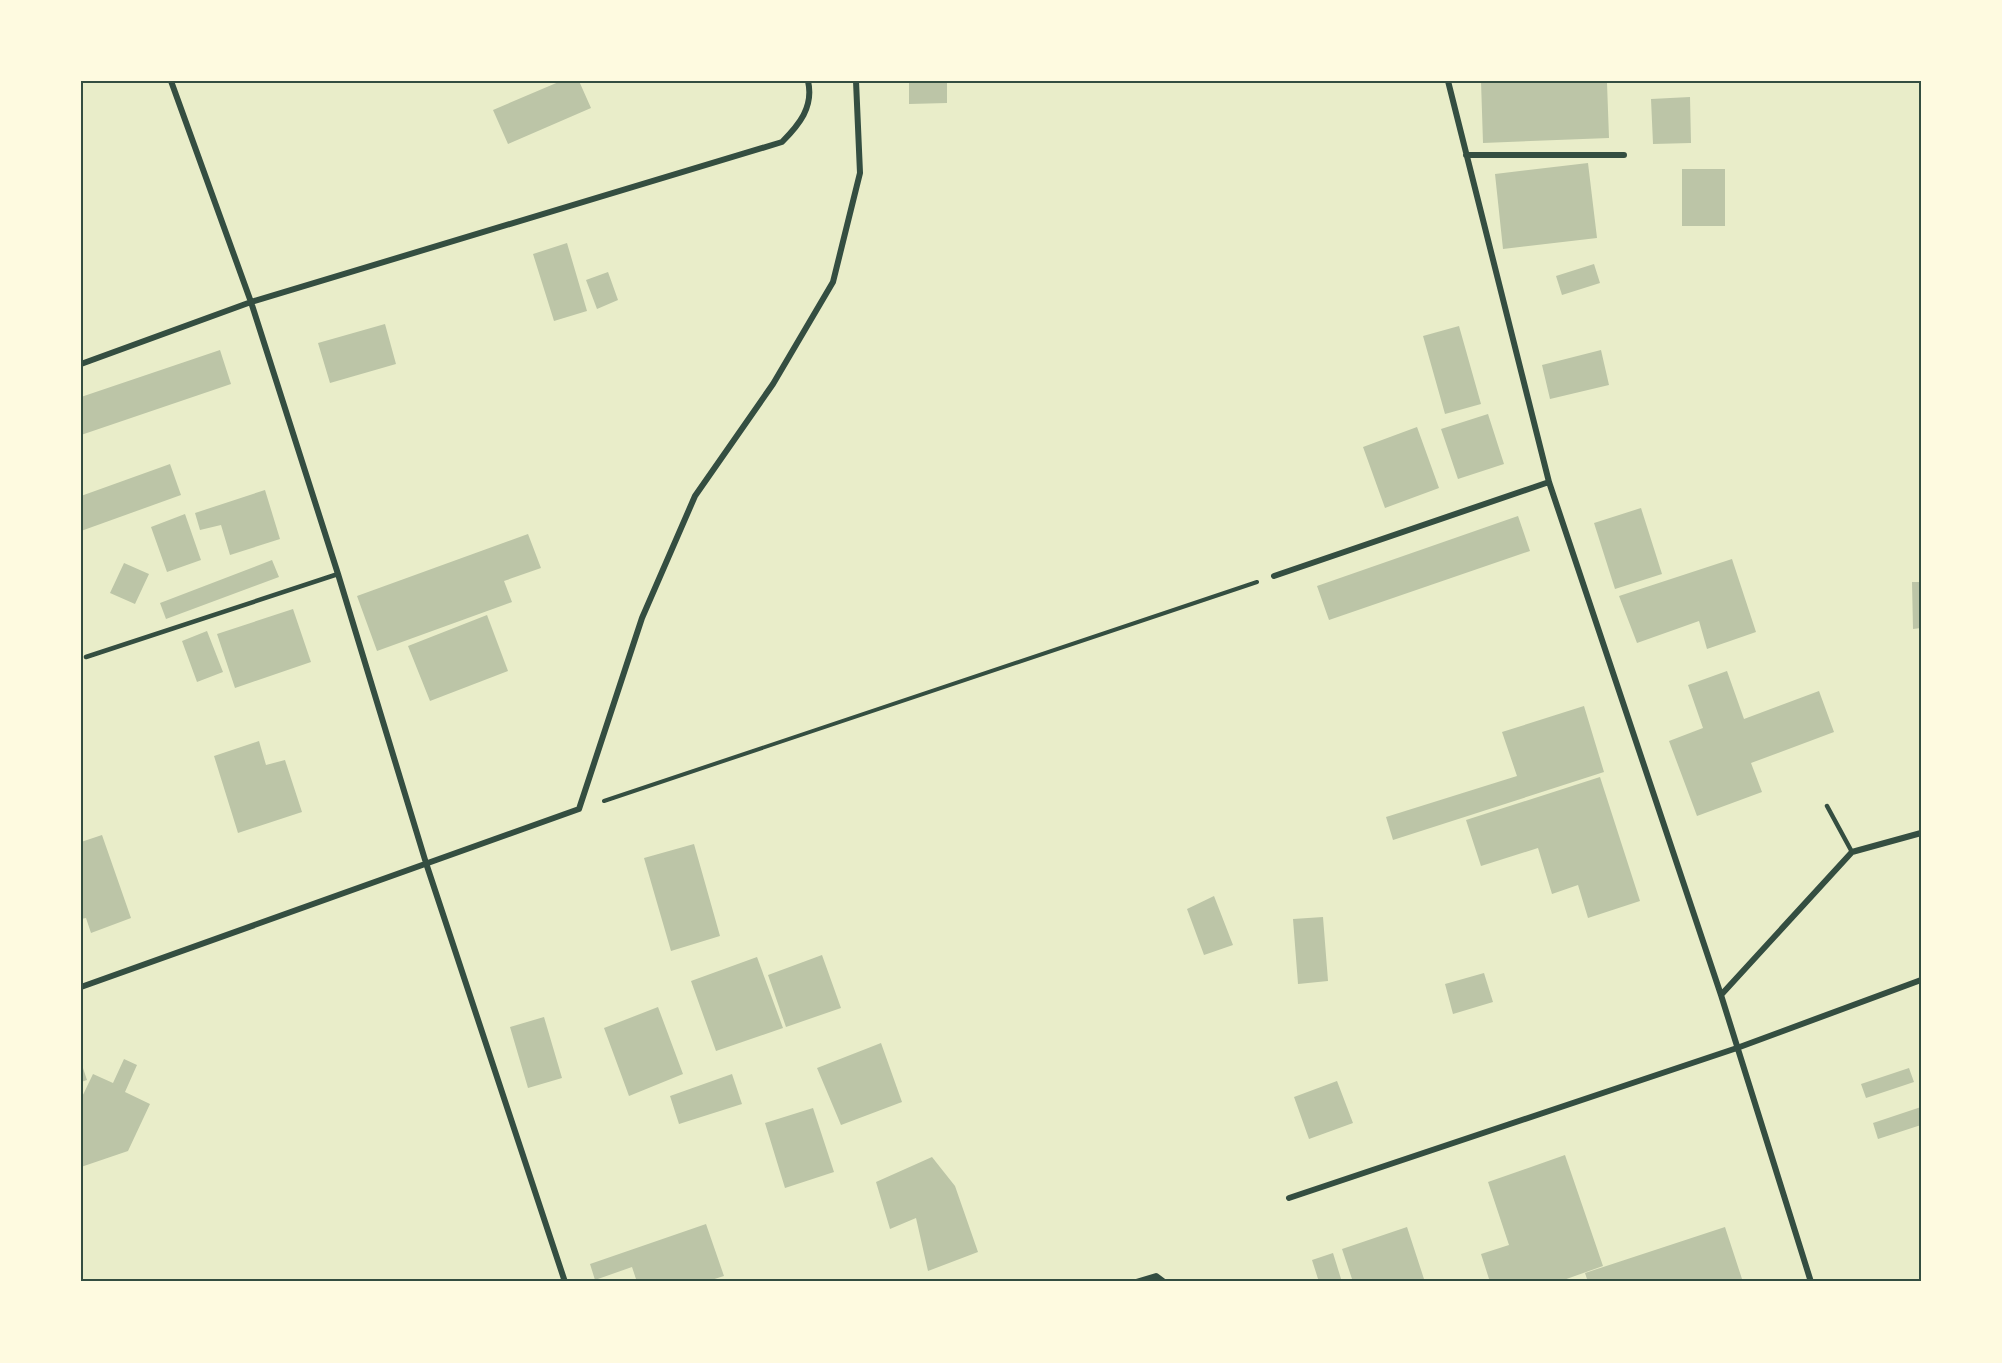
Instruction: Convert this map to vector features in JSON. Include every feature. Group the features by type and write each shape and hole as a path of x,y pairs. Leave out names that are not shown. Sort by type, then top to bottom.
{"street":[{"path":"171,81 251,302 338,573 426,863 565,1282"},
{"path":"81,364 251,302 782,142 802,121 810,93 808,81"},
{"path":"81,987 579,809 642,618 694,496 773,384 833,282 860,173 856,81"},
{"path":"1448,81 1549,482 1720,995 1811,1282"},
{"path":"1466,155 1624,155"},
{"path":"1274,576 1549,482"},
{"path":"1720,995 1852,852 1921,833"},
{"path":"1290,1198 1737,1048 1921,980"},
{"path":"1136,1282 1156,1276 1164,1282"}],"lane":[{"path":"86,657 338,573"},
{"path":"1827,806 1852,852"}],"path":[{"path":"579,809 1274,576"}],"building":[{"path":"561,81 579,81 591,108 508,144 493,110"},
{"path":"909,81 947,81 947,103 909,104"},
{"path":"1481,81 1607,83 1609,138 1483,143"},
{"path":"1690,97 1691,143 1653,144 1651,99"},
{"path":"1588,163 1597,238 1503,249 1495,174"},
{"path":"1682,169 1725,169 1725,226 1682,226"},
{"path":"567,243 587,311 554,321 533,254"},
{"path":"1594,264 1600,283 1562,295 1556,276"},
{"path":"608,272 618,300 597,309 586,280"},
{"path":"385,324 396,364 330,383 318,343"},
{"path":"1459,326 1481,404 1445,414 1423,336"},
{"path":"220,350 231,384 81,435 81,397"},
{"path":"1601,350 1609,385 1550,399 1542,365"},
{"path":"1488,414 1504,464 1458,479 1441,429"},
{"path":"1417,427 1439,488 1385,508 1363,447"},
{"path":"170,464 181,495 81,531 81,496"},
{"path":"265,490 280,539 230,555 221,525 200,530 195,513"},
{"path":"1641,508 1662,574 1615,589 1594,523"},
{"path":"185,514 201,560 167,572 151,527"},
{"path":"1518,516 1530,551 1329,620 1317,586"},
{"path":"528,534 541,568 504,581 512,602 377,651 357,596"},
{"path":"1732,559 1756,632 1707,649 1699,621 1637,643 1619,596"},
{"path":"272,560 279,577 166,619 160,603"},
{"path":"124,563 149,574 135,604 110,593"},
{"path":"1912,582 1921,582 1921,628 1913,629"},
{"path":"293,609 311,662 235,688 217,634"},
{"path":"487,615 508,671 430,701 408,646"},
{"path":"207,631 223,672 197,682 182,641"},
{"path":"1727,671 1744,719 1819,691 1834,732 1751,763 1762,792 1697,816 1669,741 1703,728 1688,685"},
{"path":"1584,706 1604,772 1393,840 1386,817 1517,776 1502,732"},
{"path":"259,741 266,765 285,760 302,812 238,833 214,756"},
{"path":"1600,777 1640,901 1588,918 1578,885 1552,894 1538,848 1481,866 1466,820"},
{"path":"102,835 131,918 91,933 86,918 81,919 81,842"},
{"path":"694,844 720,936 671,951 644,858"},
{"path":"1214,896 1233,945 1204,955 1187,909"},
{"path":"1323,917 1328,981 1298,984 1293,919"},
{"path":"822,955 841,1008 786,1027 768,975"},
{"path":"757,957 783,1028 716,1051 691,981"},
{"path":"1484,973 1493,1002 1453,1014 1445,984"},
{"path":"658,1007 683,1074 629,1096 604,1028"},
{"path":"544,1017 562,1078 528,1088 510,1027"},
{"path":"881,1043 902,1102 841,1125 817,1068"},
{"path":"124,1059 137,1065 125,1092 150,1104 128,1151 81,1167 81,1099 93,1074 113,1083"},
{"path":"81,1062 87,1080 81,1082"},
{"path":"1909,1068 1914,1082 1866,1098 1861,1084"},
{"path":"732,1074 742,1104 679,1124 670,1096"},
{"path":"1337,1081 1353,1123 1309,1139 1294,1097"},
{"path":"1921,1107 1921,1125 1878,1139 1873,1123"},
{"path":"813,1108 834,1172 785,1188 765,1123"},
{"path":"1565,1155 1603,1266 1558,1282 1490,1282 1481,1254 1509,1245 1488,1182"},
{"path":"932,1157 955,1186 978,1252 928,1271 916,1218 890,1229 876,1182"},
{"path":"706,1224 724,1276 705,1282 637,1282 632,1267 595,1280 590,1264"},
{"path":"1407,1227 1424,1279 1415,1282 1353,1282 1342,1249"},
{"path":"1725,1227 1743,1282 1588,1282 1585,1273"},
{"path":"1333,1253 1342,1282 1319,1282 1312,1260"}]}
